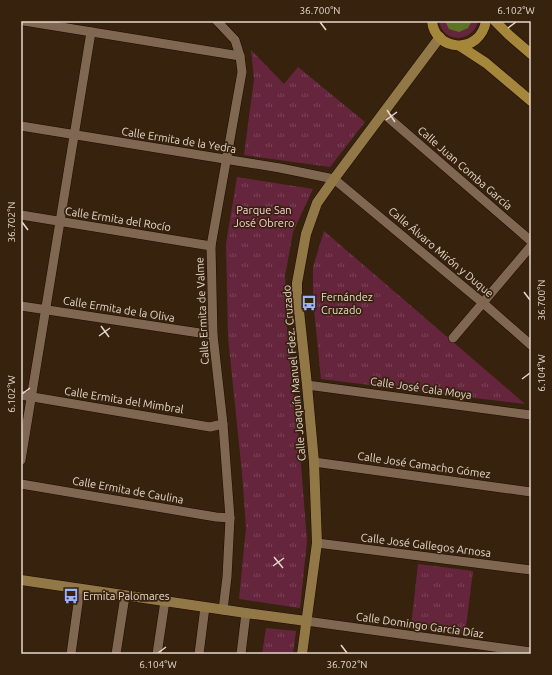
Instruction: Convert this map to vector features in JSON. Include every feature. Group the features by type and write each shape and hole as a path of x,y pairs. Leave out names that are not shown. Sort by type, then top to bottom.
{"main road":[{"path":"431,22 436,32 445,42 460,46 468,44 478,38 483,32 486,21"},
{"path":"495,21 530,53"},
{"path":"460,46 486,63 531,101"}],"street":[{"path":"24,21 240,56"},
{"name":"Calle Ermita de Valme","path":"217,21 235,40 240,56 242,72 228,160 211,246 213,335 223,424 230,518 227,577 223,610"},
{"path":"21,460 91,32"},
{"name":"Calle Joaquín Manuel Fdez. Cruzado","path":"302,654 317,543 314,462 297,283 306,234 317,203 440,37"},
{"name":"Calle Juan Comba García","path":"383,113 531,241"},
{"name":"Calle Ermita de la Yedra","path":"21,126 280,168 334,179"},
{"name":"Calle Álvaro Mirón y Duque","path":"334,179 531,345"},
{"name":"Calle Ermita del Rocío","path":"21,215 211,246"},
{"path":"453,338 531,246"},
{"name":"Calle Ermita de la Oliva","path":"21,306 213,335"},
{"name":"Calle José Cala Moya","path":"307,385 531,415"},
{"name":"Calle Ermita del Mimbral","path":"21,395 210,427 223,424"},
{"name":"Calle José Camacho Gómez","path":"314,462 531,492"},
{"name":"Calle Ermita de Caulina","path":"21,484 216,517 230,518"},
{"name":"Calle José Gallegos Arnosa","path":"317,543 531,570"},
{"path":"21,580 306,621"},
{"path":"71,654 80,589"},
{"path":"116,654 125,596"},
{"path":"157,654 165,601"},
{"path":"199,654 205,607"},
{"path":"241,654 246,613"},
{"name":"Calle Domingo García Díaz","path":"306,621 531,652"}],"green space":[{"path":"439,21 478,21 470,34 465,37 458,38 446,34"},
{"path":"251,50 284,84 298,67 365,122 330,167 244,155 254,79"},
{"name":"Parque San José Obrero","path":"237,177 313,189 293,232 285,276 287,328 299,440 307,541 300,608 239,599 246,528 228,337 226,244"},
{"path":"324,231 525,404 321,379 313,299 313,267"},
{"path":"418,564 473,571 465,634 411,627"},
{"path":"266,628 296,631 293,654 262,654"}],"shaded area":[{"path":"445,21 472,21 468,28 459,32 449,29"}],"place":[{"name":"Fernández Cruzado","path":"309,303"},
{"name":"Ermita Palomares","path":"71,596"}]}
